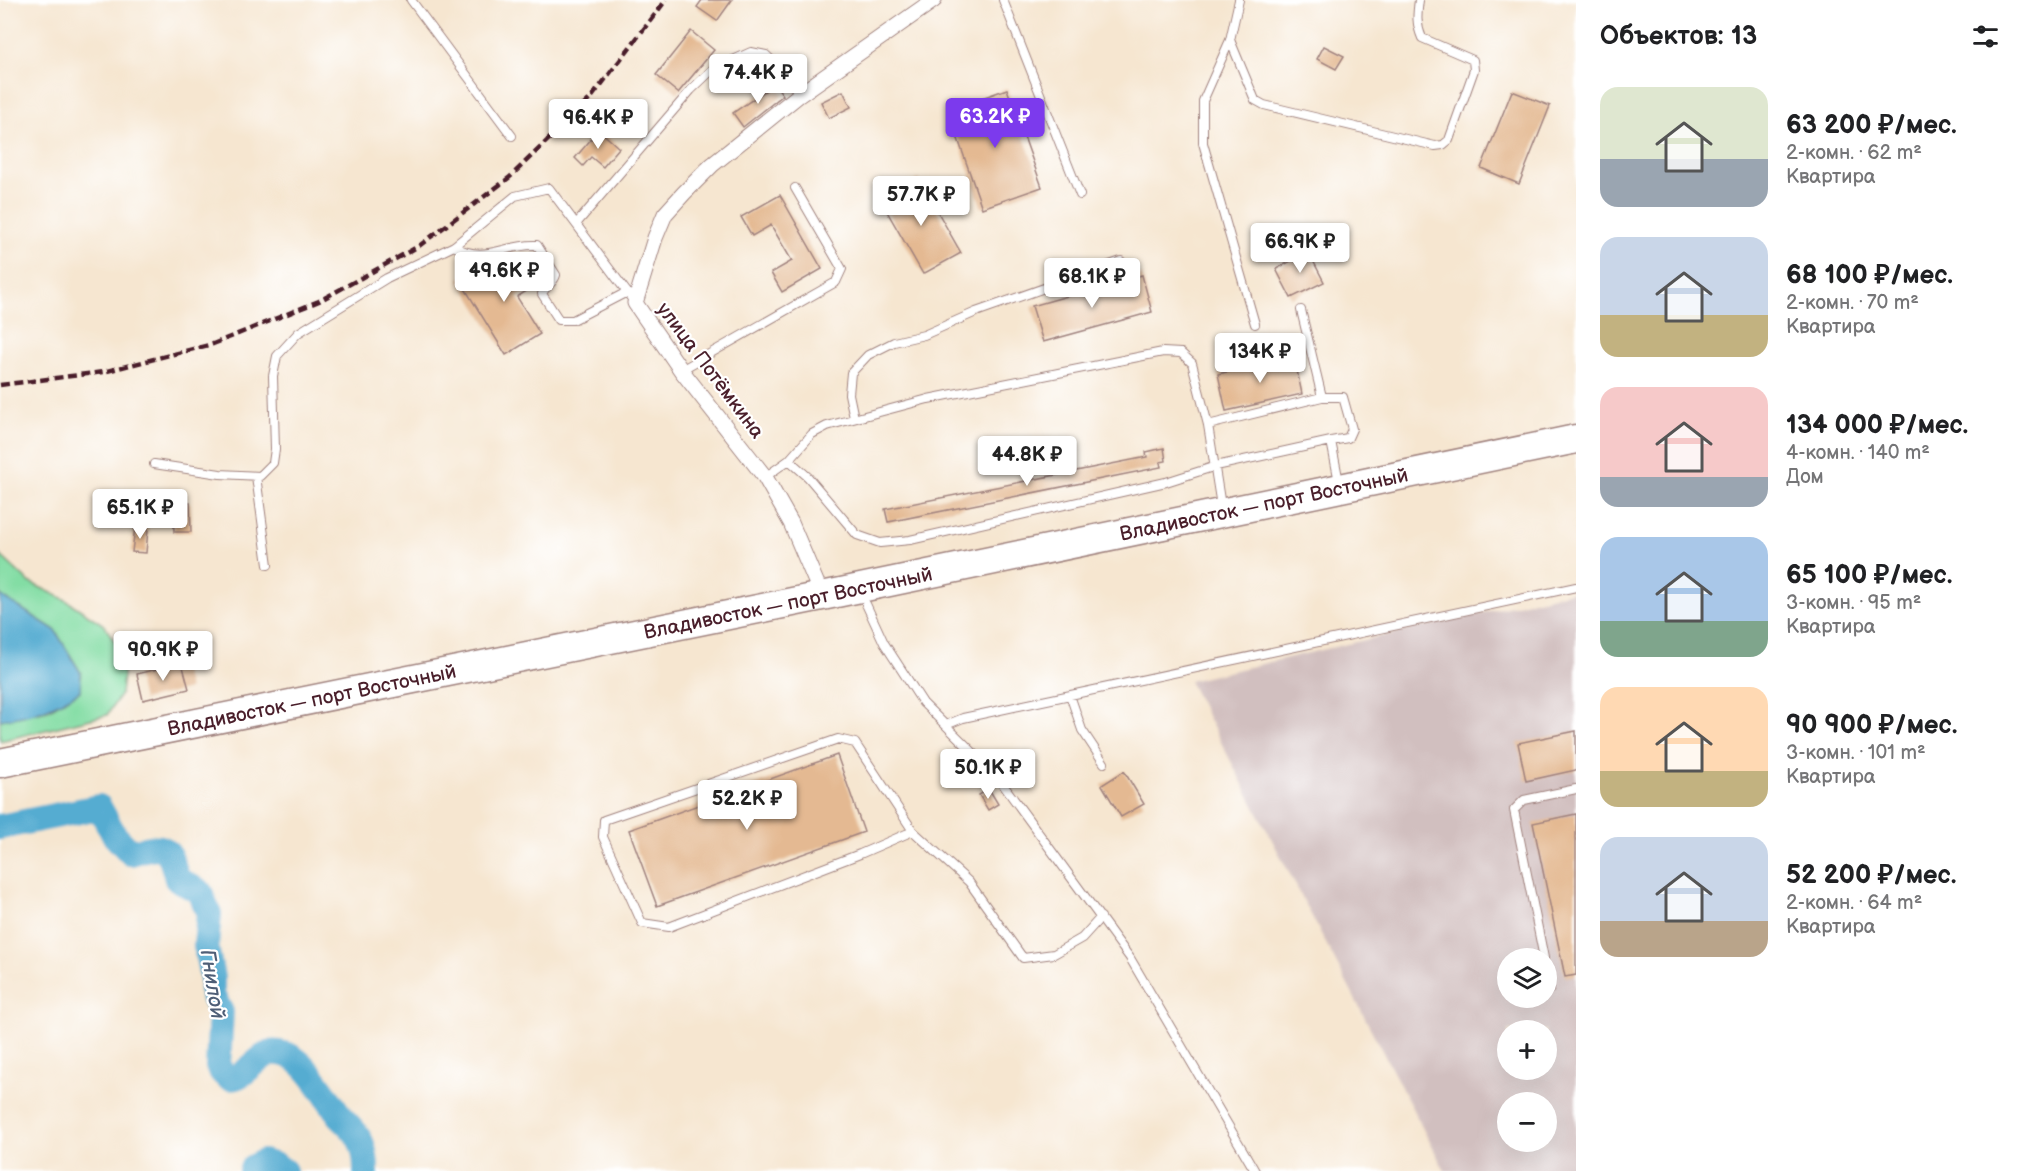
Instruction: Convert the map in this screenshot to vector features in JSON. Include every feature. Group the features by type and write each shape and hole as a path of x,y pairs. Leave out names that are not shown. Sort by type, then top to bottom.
{"highway":[{"name":"Владивосток — порт Восточный","path":"0,763 822,596 1340,487 1574,442"},
{"name":"Владивосток — порт Восточный","path":"0,781 866,604 1574,442"}],"street":[{"name":"улица Потёмкина","path":"822,596 791,524 765,477 681,370 631,297 665,214 712,165 799,95 934,0"}],"lane":[{"path":"411,0 512,136"},
{"path":"1003,0 1080,195"},
{"path":"1239,0 1230,40 1203,101 1203,143 1255,324"},
{"path":"1230,40 1255,100 1263,105 1435,146 1443,145 1449,140 1474,70 1473,60 1422,38 1417,18 1419,0"},
{"path":"577,222 691,90 713,69 752,52 766,55 788,76 799,95"},
{"path":"154,464 220,474 256,476 267,470 273,463 276,449 273,376 277,356 298,333 387,278 454,246 515,196 549,188 577,222 631,297 573,321 564,322 559,320 542,294 556,275 537,245 527,244 477,254 466,253 454,246"},
{"path":"681,370 836,282 842,269 795,188"},
{"path":"854,418 849,394 851,374 868,355 894,342 924,335 976,312 1121,261"},
{"path":"1301,310 1322,397"},
{"path":"765,477 789,460 812,434 827,426 927,399 1163,352 1181,354 1192,363 1208,425 1222,512"},
{"path":"789,460 808,477 857,536 880,543 910,540 1166,482 1216,466 1348,438 1352,429 1343,397 1322,397 1208,425"},
{"path":"1331,441 1340,487"},
{"path":"256,476 268,565"},
{"path":"946,725 963,718 1576,587"},
{"path":"866,604 884,643 924,703 996,775 1130,958 1256,1171"},
{"path":"1070,695 1082,730 1104,763"},
{"path":"913,831 860,854 669,927 642,923 603,837 604,820 838,739 855,743 913,831 969,882 1023,958 1054,954 1082,938 1101,917"},
{"path":"1542,948 1514,810 1524,800 1576,789"}],"shaded area":[{"path":"1576,591 1576,1171 1445,1171 1189,681"}],"green space":[{"path":"0,555 29,582 64,599 104,625 123,654 121,694 107,715 0,741 0,720 48,710 80,691 81,673 55,630 0,595"}],"water":[{"path":"0,595 55,630 81,673 80,691 70,697 42,710 0,720"}],"building":[{"path":"702,0 732,0 717,21 697,7"},
{"path":"691,31 714,50 678,93 656,75"},
{"path":"1324,46 1344,56 1336,69 1317,59"},
{"path":"775,84 783,95 743,127 733,113"},
{"path":"1007,89 1042,187 982,208 948,110"},
{"path":"843,91 851,107 829,118 821,102"},
{"path":"1512,91 1550,106 1519,184 1481,168"},
{"path":"599,130 619,148 603,167 591,157 583,166 575,158"},
{"path":"919,179 961,253 923,274 881,201"},
{"path":"780,195 822,269 782,292 771,273 792,261 771,225 752,236 741,217"},
{"path":"1306,247 1324,282 1291,298 1276,269 1293,260 1290,255"},
{"path":"529,260 542,281 517,297 540,334 506,355 459,279 486,263 497,281"},
{"path":"1142,275 1152,312 1043,342 1032,306"},
{"path":"1294,356 1302,394 1226,411 1218,374"},
{"path":"1164,448 1166,461 1160,462 1161,467 888,522 885,509 1147,457 1146,452"},
{"path":"173,503 190,503 191,532 174,532"},
{"path":"135,527 148,529 146,553 132,552"},
{"path":"182,663 189,689 143,700 137,674"},
{"path":"1576,731 1576,770 1526,781 1518,743"},
{"path":"837,755 864,832 657,906 629,830"},
{"path":"1124,771 1144,804 1121,817 1102,785"},
{"path":"989,789 998,804 988,810 979,795"},
{"path":"1576,814 1576,975 1565,977 1533,823"}],"waterway":[{"name":"Гнилой","path":"0,827 99,807 115,836 131,853 151,848 163,849 171,859 177,879 200,892 209,914 206,946 212,978 212,995 221,1012 218,1066 224,1074 237,1077 270,1053 281,1053 292,1057 316,1081 357,1135 364,1153 366,1171"},
{"name":"Гнилой","path":"251,1171 253,1167 263,1162 277,1166 284,1171"}],"railway":[{"path":"0,385 103,372 213,344 319,301 419,246 510,177 591,98 666,0"}]}
